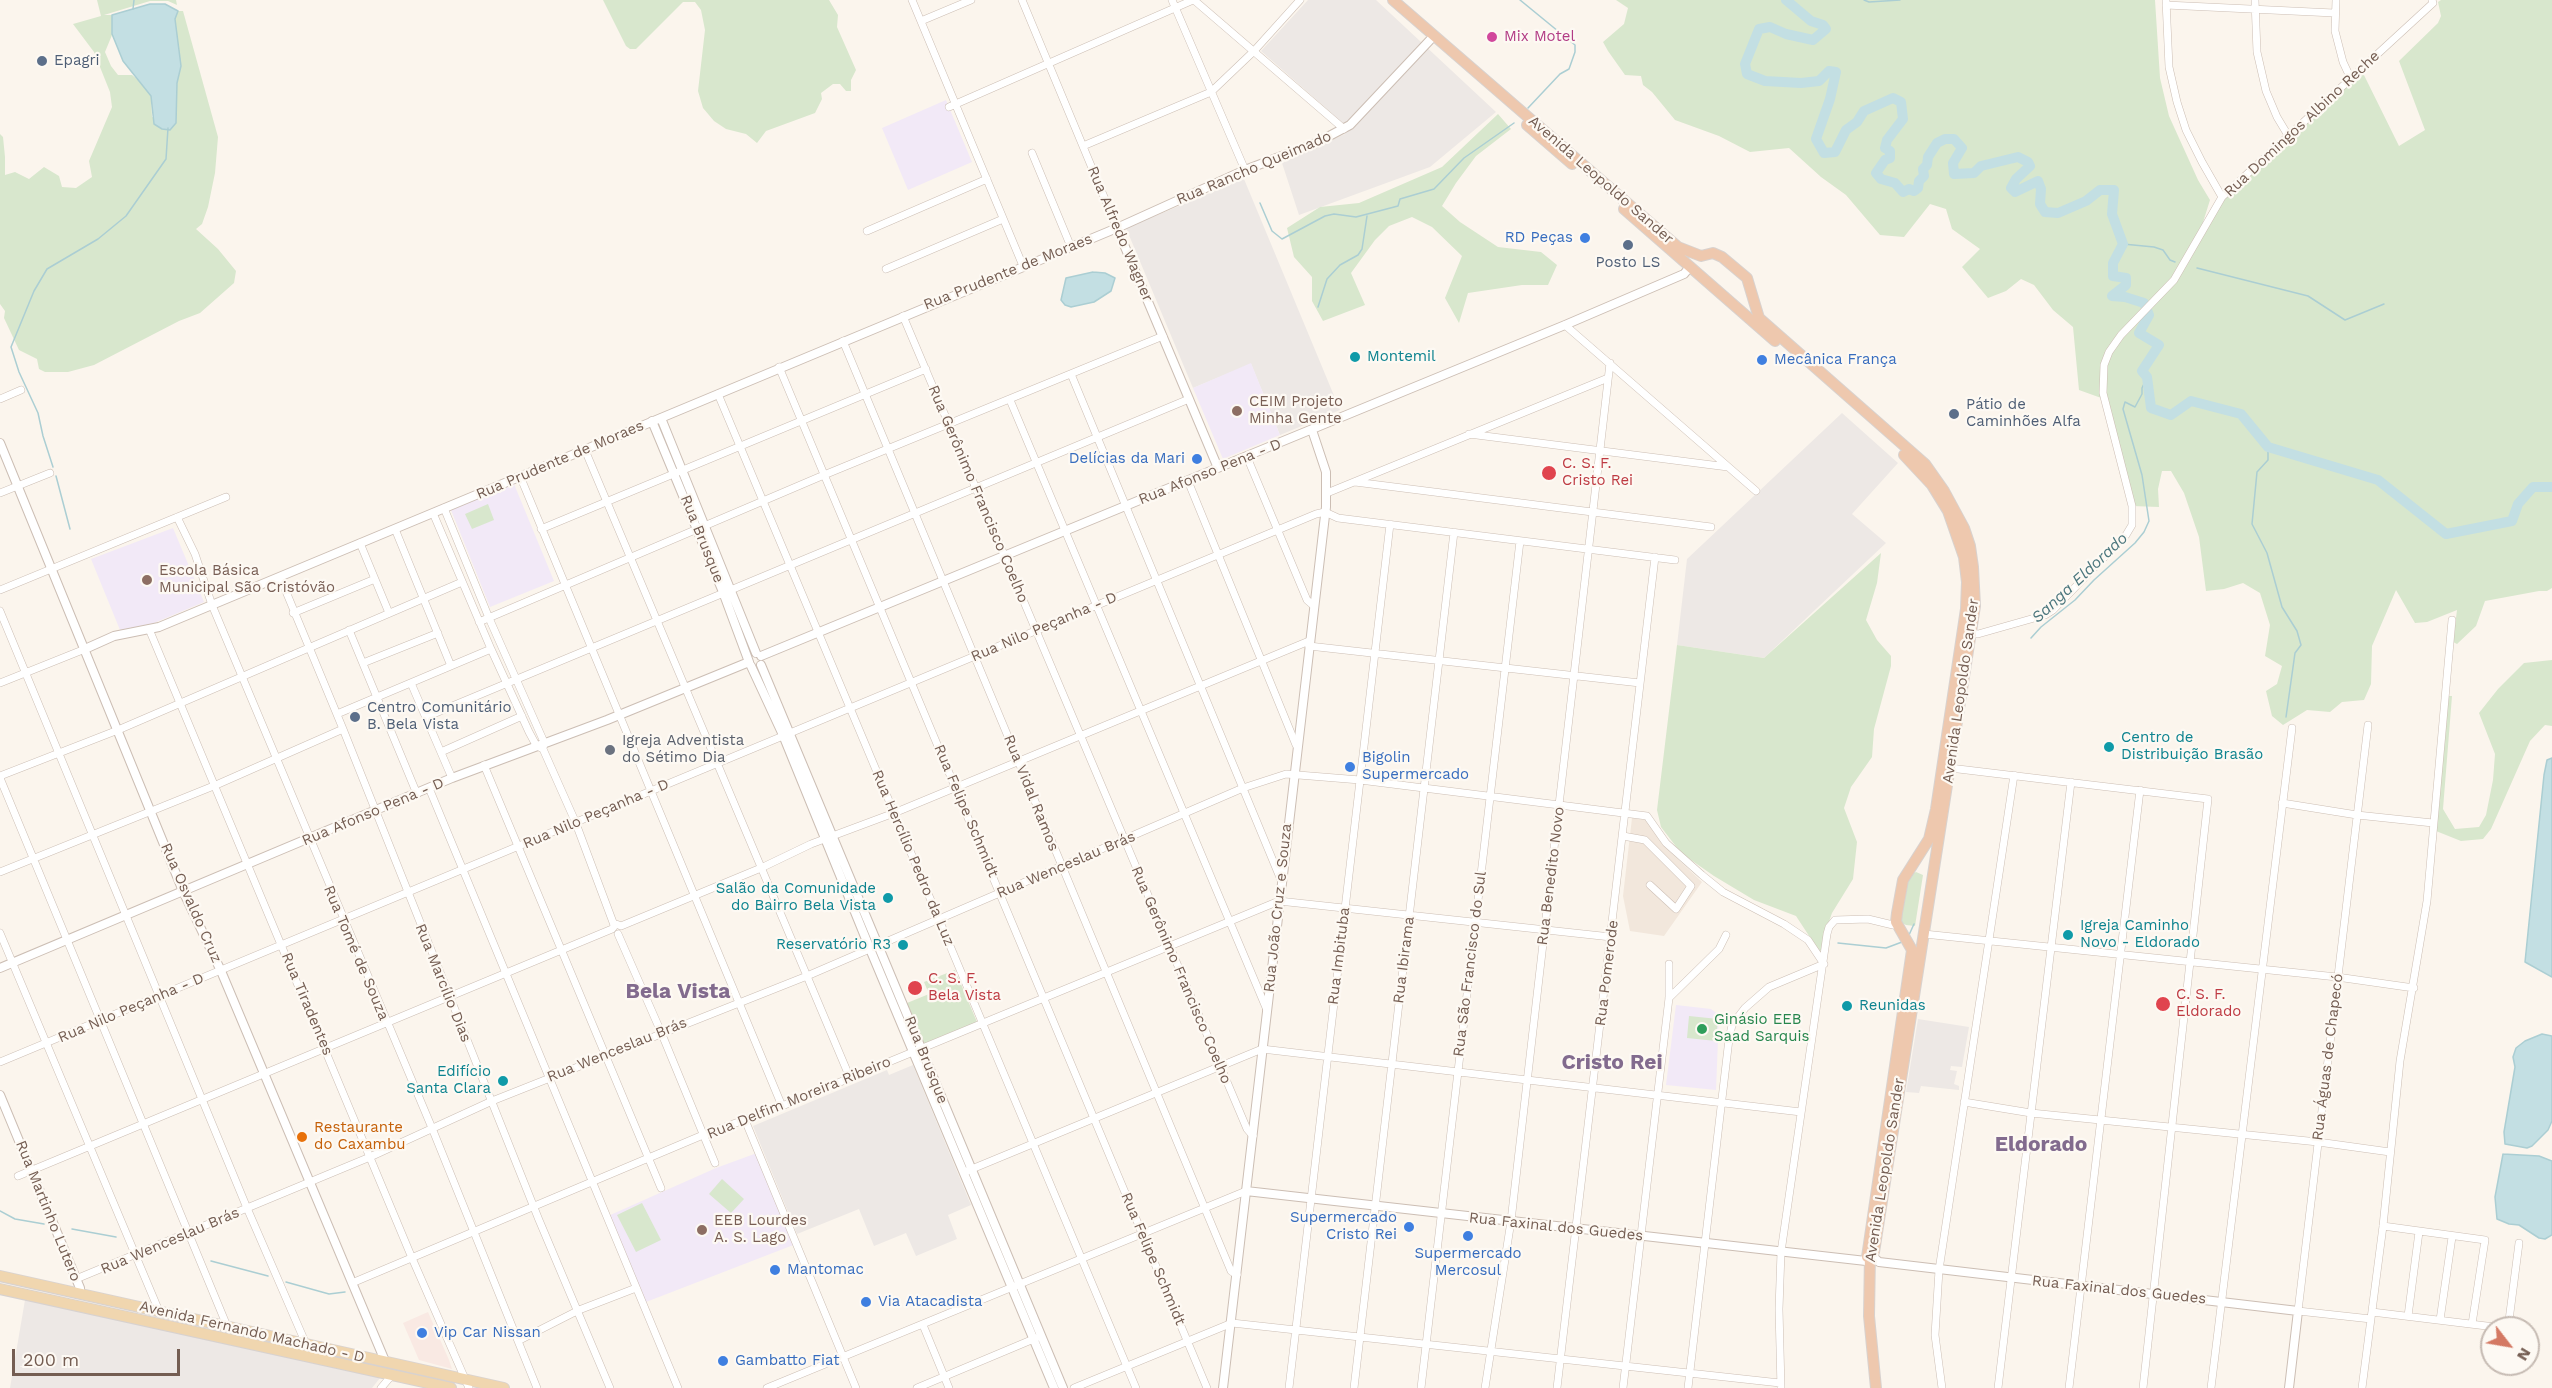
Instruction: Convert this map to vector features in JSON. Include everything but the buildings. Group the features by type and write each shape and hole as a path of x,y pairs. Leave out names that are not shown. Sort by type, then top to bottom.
{"highway":[{"name":"Avenida Leopoldo Sander","path":"1384,0 1913,463 1932,485 1948,511 1964,557 1967,582 1966,609 1936,809 1929,839 1901,887 1899,926 1912,950 1877,1180 1868,1257 1865,1348 1870,1388"},
{"name":"Avenida Leopoldo Sander","path":"1393,0 1678,247 1701,256 1713,253 1722,257 1746,278 1759,318 1925,464 1956,512 1970,546 1975,587 1971,633 1874,1252 1868,1257"},
{"path":"1689,268 1701,256"},
{"path":"1733,304 1744,297 1749,284"},
{"path":"1906,875 1916,868 1922,869 1931,880"},
{"path":"1899,926 1909,936 1924,934"},
{"name":"Avenida Leopoldo Sander","path":"1868,1257 1869,1316 1876,1388"}],"main road":[{"name":"Avenida Fernando Machado - D","path":"0,1276 385,1361 467,1384 504,1388"},
{"name":"Avenida Fernando Machado - D","path":"0,1289 451,1388"},
{"path":"79,1305 80,1294"},
{"path":"173,1326 176,1320 197,1320"}],"street":[{"path":"912,0 952,106 987,179 1023,266"},
{"path":"921,21 971,0"},
{"name":"Rua Alfredo Wagner","path":"1022,0 1218,468"},
{"path":"1172,0 1245,170"},
{"path":"952,106 1194,0 1344,129"},
{"path":"1083,146 1211,92 1254,51 1300,0"},
{"path":"2254,0 2257,52 2266,91 2289,137"},
{"path":"2336,0 2334,13 2338,46 2351,79"},
{"path":"2222,197 2186,130 2177,102 2169,68 2166,2 2334,13"},
{"name":"Rua Domingos Albino Reche","path":"1971,633 1989,631 2044,615 2053,610 2126,535 2132,525 2132,506 2103,393 2104,364 2109,352 2121,335 2156,301 2181,271 2222,197 2432,2"},
{"name":"Rua Rancho Queimado","path":"1117,228 1245,170 1279,158 1344,129 1430,40"},
{"path":"1032,153 1071,247"},
{"path":"867,231 987,179"},
{"path":"886,269 1004,219"},
{"name":"Rua Prudente de Moraes","path":"0,683 85,650 114,636 149,629 212,605 1117,228"},
{"name":"Rua Afonso Pena - D","path":"0,968 452,778 541,746 686,688 1312,430 1684,274 1689,268"},
{"name":"Rua Gerônimo Francisco Coelho","path":"903,316 1220,1067 1247,1129 1253,1136"},
{"path":"1565,325 1756,491"},
{"path":"479,622 1163,336"},
{"name":"Rua Vidal Ramos","path":"843,341 1231,1271 1237,1275"},
{"name":"Rua Benedito Novo","path":"1485,1388 1511,1221 1610,363"},
{"name":"Rua Felipe Schmidt","path":"779,367 1207,1388"},
{"path":"541,529 926,369"},
{"path":"1071,374 1281,880"},
{"path":"1327,493 1608,378"},
{"path":"0,399 21,390"},
{"name":"Rua Hercílio Pedro da Luz","path":"718,394 1136,1388"},
{"path":"426,717 1189,399"},
{"path":"1010,400 1267,1010"},
{"name":"Rua Brusque","path":"661,418 679,472 754,660 829,838 870,949 917,1051 1037,1338 1063,1388"},
{"name":"Rua Brusque","path":"652,421 679,472"},
{"name":"Rua João Cruz e Souza","path":"1222,1388 1232,1323 1296,746 1327,493 1326,472 1312,430"},
{"path":"1467,434 1728,467"},
{"name":"Rua Osvaldo Cruz","path":"0,443 183,891 221,971 385,1361"},
{"path":"585,450 850,1078"},
{"path":"1246,457 1307,600 1314,606"},
{"path":"0,493 50,473"},
{"path":"520,476 782,1106"},
{"path":"1188,481 1296,746"},
{"path":"1355,482 1711,527"},
{"path":"0,590 226,497"},
{"path":"444,508 715,1163"},
{"path":"1325,512 1338,518 1675,560"},
{"name":"Rua Nilo Peçanha - D","path":"0,1062 518,847 575,821 1325,512"},
{"path":"433,513 490,649 522,717 541,746"},
{"name":"Rua Tomé de Souza","path":"177,517 195,554 212,605 241,676 432,1128 537,1388"},
{"name":"Rua Imbituba","path":"1288,1388 1390,524"},
{"path":"395,529 451,666"},
{"name":"Rua Ibirama","path":"1354,1388 1454,532"},
{"name":"Rua São Francisco do Sul","path":"1421,1388 1520,541"},
{"path":"360,543 389,614"},
{"name":"Rua Pomerode","path":"1557,1388 1655,557"},
{"name":"Rua Marcílio Dias","path":"280,577 293,613 344,729 407,893 534,1208 610,1388"},
{"path":"293,613 375,579"},
{"path":"227,1326 0,777 118,730 462,582"},
{"path":"0,611 247,1208 306,1344"},
{"path":"2362,1388 2383,1226 2400,1061 2427,901 2452,620"},
{"name":"Rua Tiradentes","path":"149,629 467,1384"},
{"path":"349,630 417,794"},
{"path":"363,663 438,633"},
{"path":"18,1176 829,838 1200,686 1309,644 1641,683"},
{"path":"337,714 490,649"},
{"path":"411,683 452,778"},
{"path":"441,752 522,717"},
{"name":"Rua Águas de Chapecó","path":"2289,1388 2368,725"},
{"path":"2211,1388 2292,728"},
{"path":"0,872 152,812 344,729"},
{"path":"484,765 661,1188"},
{"path":"1950,768 2208,799 2143,1388"},
{"path":"1293,773 1647,816 1666,843 1702,875 1723,892 1784,924 1808,940 1824,964"},
{"name":"Rua Wenceslau Brás","path":"76,1280 370,1157 492,1101 807,976 1243,788 1293,773"},
{"path":"1942,1388 1935,1335 1939,1270 2014,775"},
{"path":"1998,1388 2071,782"},
{"path":"429,788 678,1388"},
{"path":"2069,1388 2140,790"},
{"path":"2282,803 2357,815 2433,823"},
{"path":"1623,836 1645,840 1691,886 1676,909 1650,885"},
{"name":"Rua Brusque","path":"829,838 879,945 917,1051"},
{"path":"1279,901 1611,937"},
{"name":"Rua Delfim Moreira Ribeiro","path":"352,1283 703,1136 917,1051 1279,901"},
{"path":"1074,1388 1232,1323 1781,1385 1779,1309 1781,1252 1827,934 1835,920 1868,919 1899,926"},
{"path":"0,933 159,1311"},
{"path":"1924,934 2337,977 2414,988"},
{"path":"1669,998 1719,949 1726,935"},
{"path":"1623,1388 1669,998 1669,964"},
{"path":"1688,1388 1732,1026 1745,1008 1769,987 1824,964"},
{"path":"967,1171 1262,1050 1801,1112"},
{"name":"Rua Martinho Lutero","path":"0,1095 80,1294"},
{"path":"1965,1102 2031,1113 2318,1142 2390,1152"},
{"path":"745,1120 856,1388"},
{"path":"767,1388 1246,1191"},
{"name":"Rua Faxinal dos Guedes","path":"1246,1191 1705,1244 1781,1252 1868,1257 1879,1262 1939,1270 2298,1311 2408,1316 2480,1325"},
{"path":"2383,1226 2485,1240 2472,1324"},
{"path":"2408,1316 2419,1232"},
{"path":"2440,1320 2452,1237"},
{"path":"2510,1316 2519,1243"},
{"path":"518,1341 579,1310 636,1287"},
{"path":"923,1324 949,1388"},
{"path":"917,1388 1037,1338"},
{"name":"Rua Brusque","path":"1037,1338 1054,1388"},
{"path":"381,1388 392,1375"}],"shaded area":[{"path":"1308,0 1376,0 1496,112 1430,167 1299,215 1282,163 1345,134 1344,124 1261,51"},
{"path":"946,100 972,162 908,190 882,128"},
{"path":"1244,179 1340,410 1280,435 1251,364 1193,388 1126,228"},
{"name":"CEIM Projeto Minha Gente","path":"1251,363 1280,435 1223,459 1193,388"},
{"path":"1842,413 1898,463 1852,514 1886,543 1764,658 1677,645 1687,559"},
{"path":"514,484 554,581 490,607 451,510"},
{"name":"Escola Básica Municipal São Cristóvão","path":"173,528 204,602 154,623 120,630 91,559"},
{"path":"1632,818 1646,820 1662,844 1702,882 1664,936 1630,931 1623,896"},
{"path":"1676,1005 1711,1009 1719,1015 1716,1090 1666,1085"},
{"path":"1918,1019 1969,1027 1962,1067 1951,1066 1950,1070 1957,1071 1954,1084 1959,1086 1959,1090 1921,1086 1919,1093 1906,1092"},
{"path":"913,1065 971,1205 948,1215 957,1239 916,1256 906,1233 874,1246 859,1209 797,1234 753,1126 887,1070 889,1075"},
{"name":"EEB Lourdes A. S. Lago","path":"757,1153 796,1244 646,1302 608,1216 716,1168"},
{"path":"25,1300 380,1378 372,1388 10,1388"},
{"name":"Vip Car Nissan","path":"428,1312 452,1369 419,1360 403,1323"}],"green space":[{"path":"97,0 176,0 177,5 168,1 150,1 104,15 112,15 112,35 105,52 111,66 118,75 132,75 143,84 151,96 152,117 176,123 177,83 181,66 175,19 178,11 183,11 218,137 215,173 208,207 202,224 196,229 218,249 236,271 234,283 200,313 179,321 94,365 68,372 45,372 39,369 37,359 19,350 4,318 5,311 0,304 0,134 3,137 5,175 15,172 29,179 44,167 59,176 62,187 76,188 92,177 89,161 112,107 110,92 94,52 73,24 101,16"},
{"path":"603,0 829,0 838,15 837,27 856,70 851,80 851,91 846,91 840,84 833,84 821,93 822,99 815,113 766,131 757,143 746,134 726,129 714,121 703,108 698,91 705,30 701,10 695,2 683,2 636,49 630,49 626,46"},
{"path":"1616,0 2155,0 2160,78 2169,116 2198,180 2210,200 2199,235 2222,197 2361,69 2399,146 2425,130 2399,61 2438,23 2441,16 2438,2 2441,0 2552,0 2552,588 2547,591 2485,601 2476,626 2457,644 2453,642 2457,610 2427,622 2415,623 2396,590 2372,646 2371,684 2364,700 2342,702 2330,712 2307,710 2283,725 2272,716 2266,691 2277,684 2282,666 2265,656 2270,625 2260,593 2243,583 2224,589 2206,591 2199,537 2184,493 2171,471 2162,471 2158,489 2159,507 2132,506 2104,399 2079,390 2073,327 2053,310 2034,285 2021,279 2006,291 1988,298 1962,267 1980,249 1952,229 1946,209 1930,204 1904,237 1880,235 1846,195 1821,177 1789,148 1750,152 1719,136 1675,120 1652,92 1643,85 1641,76 1625,75 1603,42 1624,24 1628,8"},
{"path":"1498,114 1511,129 1476,156 1442,206 1460,222 1498,247 1541,252 1557,265 1548,285 1522,285 1468,293 1459,323 1445,298 1462,256 1432,227 1412,217 1389,226 1375,240 1351,273 1365,305 1323,321 1312,301 1312,277 1294,257 1287,228 1320,207 1359,203 1442,167"},
{"path":"488,504 494,520 472,529 465,514"},
{"path":"1881,553 1877,583 1866,620 1877,640 1891,656 1891,666 1874,729 1872,757 1851,787 1844,808 1857,842 1853,879 1832,913 1822,942 1822,950 1819,951 1796,916 1754,900 1714,876 1681,853 1661,827 1657,810 1677,645 1764,658"},
{"path":"2552,660 2552,726 2545,725 2530,741 2491,829 2483,839 2461,841 2436,831 2445,696 2452,696 2443,809 2455,829 2479,827 2486,815 2493,780 2495,754 2479,713 2498,689 2524,663"},
{"path":"1916,872 1923,875 1915,926 1902,923 1901,915 1906,887 1912,874"},
{"path":"955,970 977,1022 924,1044 907,1003 929,994 924,982"},
{"name":"Ginásio EEB Saad Sarquis","path":"1689,1016 1718,1019 1716,1041 1687,1038"},
{"path":"722,1179 744,1199 731,1213 709,1194"},
{"path":"642,1203 661,1240 636,1252 617,1215"}],"water":[{"path":"150,4 165,4 178,11 175,19 181,66 177,83 176,123 170,130 162,129 154,124 151,96 123,61 112,34 112,15"},
{"path":"1093,272 1105,273 1115,278 1111,291 1094,302 1071,307 1065,305 1061,300 1066,278"},
{"path":"2552,758 2552,977 2525,962 2544,775 2547,760"},
{"path":"2542,1034 2552,1036 2552,1121 2548,1130 2532,1146 2527,1148 2505,1144 2504,1132 2516,1048 2525,1041"},
{"path":"2503,1154 2539,1156 2552,1161 2552,1235 2545,1239 2539,1238 2519,1225 2497,1219 2495,1197"}],"waterway":[{"path":"133,9 134,0"},
{"path":"1520,0 1575,45 1569,69 1560,74 1528,108"},
{"path":"1786,0 1811,21 1823,25 1826,29 1813,40 1786,34 1770,27 1759,29 1745,64 1747,74 1765,81 1801,83 1819,81 1829,71 1836,72 1830,99 1816,139 1824,153 1835,152 1846,130 1857,122 1864,111 1893,98 1901,102 1903,119 1887,140 1885,148 1890,151 1890,158 1885,160 1876,173 1881,179 1895,183 1903,192 1909,189 1914,191 1918,188 1919,181 1924,176 1923,169 1927,165 1928,157 1937,143 1945,139 1954,139 1962,148 1953,163 1954,174 1974,173 1981,166 2018,157 2028,162 2030,166 2016,179 2011,188 2015,192 2038,181 2041,189 2040,204 2045,212 2058,213 2086,201 2100,190 2114,190 2112,214 2123,244 2113,263 2113,276 2126,278 2126,285 2112,296 2125,297 2144,303 2149,315 2139,333 2159,345 2142,371 2147,377 2151,408 2171,415 2191,401 2241,414 2268,447 2378,480 2446,534 2512,521 2518,504 2533,487 2552,487"},
{"path":"1864,0 1869,2 1900,0"},
{"path":"1260,203 1272,231 1282,239 1325,216 1334,214 1356,217 1398,206 1400,199 1434,189 1464,158 1514,123"},
{"path":"53,467 38,413 19,372 11,347 34,291 47,269 98,239 126,216 166,159 168,128"},
{"path":"1318,307 1327,279 1340,265 1358,255 1362,249 1367,216"},
{"path":"2123,244 2163,250 2170,260 2175,262"},
{"path":"2197,268 2308,296 2345,320 2384,304"},
{"name":"Sanga Eldorado","path":"2031,638 2135,543 2149,521 2142,475 2123,409 2125,402 2135,407 2147,377"},
{"path":"2268,447 2268,460 2257,472 2252,524 2267,553 2282,607 2297,631 2301,645 2295,653 2286,717"},
{"path":"56,476 70,529"},
{"name":"Sanga Eldorado","path":"1909,935 1914,924"},
{"name":"Sanga Eldorado","path":"1838,943 1886,948 1902,942"},
{"path":"0,1211 15,1219 44,1224"},
{"path":"72,1229 116,1237"},
{"path":"211,1261 268,1276"},
{"path":"286,1282 329,1294 345,1292"}],"place":[{"name":"Mix Motel","path":"1492,37"},
{"name":"Epagri","path":"42,61"},
{"name":"RD Peças","path":"1585,238"},
{"name":"Posto LS","path":"1628,245"},
{"name":"Montemil","path":"1355,357"},
{"name":"Mecânica França","path":"1762,360"},
{"name":"CEIM Projeto Minha Gente","path":"1237,411"},
{"name":"Pátio de Caminhões Alfa","path":"1954,414"},
{"name":"Delícias da Mari","path":"1197,459"},
{"name":"C. S. F. Cristo Rei","path":"1549,473"},
{"name":"Escola Básica Municipal São Cristóvão","path":"147,580"},
{"name":"Centro Comunitário B. Bela Vista","path":"355,717"},
{"name":"Centro de Distribuição Brasão","path":"2109,747"},
{"name":"Igreja Adventista do Sétimo Dia","path":"610,750"},
{"name":"Bigolin Supermercado","path":"1350,767"},
{"name":"Salão da Comunidade do Bairro Bela Vista","path":"888,898"},
{"name":"Igreja Caminho Novo - Eldorado","path":"2068,935"},
{"name":"Reservatório R3","path":"903,945"},
{"name":"C. S. F. Bela Vista","path":"915,988"},
{"name":"C. S. F. Eldorado","path":"2163,1004"},
{"name":"Reunidas","path":"1847,1006"},
{"name":"Ginásio EEB Saad Sarquis","path":"1702,1029"},
{"name":"Edifício Santa Clara","path":"503,1081"},
{"name":"Restaurante do Caxambu","path":"302,1137"},
{"name":"Supermercado Cristo Rei","path":"1409,1227"},
{"name":"EEB Lourdes A. S. Lago","path":"702,1230"},
{"name":"Supermercado Mercosul","path":"1468,1236"},
{"name":"Mantomac","path":"775,1270"},
{"name":"Via Atacadista","path":"866,1302"},
{"name":"Vip Car Nissan","path":"422,1333"},
{"name":"Gambatto Fiat","path":"723,1361"}],"district":[{"name":"Bela Vista","path":"678,992"},
{"name":"Cristo Rei","path":"1612,1063"},
{"name":"Eldorado","path":"2041,1145"}]}
